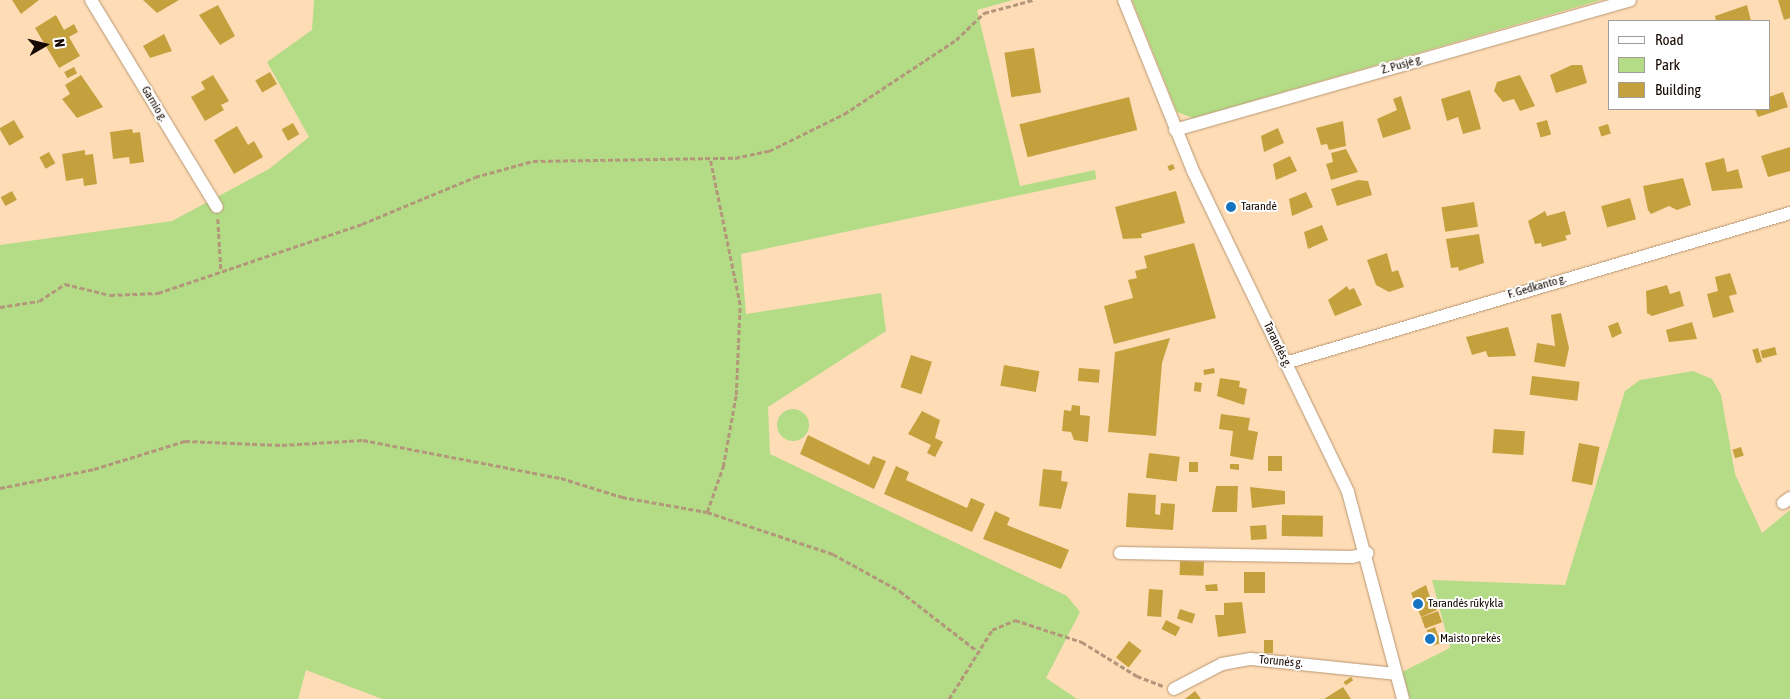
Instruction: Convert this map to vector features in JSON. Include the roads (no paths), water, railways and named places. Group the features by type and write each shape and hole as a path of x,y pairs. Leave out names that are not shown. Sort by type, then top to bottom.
{"street":[{"name":"Garnio g.","path":"91,0 217,207"},
{"name":"Tarandės g.","path":"1124,0 1175,130 1285,362 1338,467 1368,554 1395,674 1403,699"},
{"name":"Ž. Pusjė g.","path":"1175,130 1630,0"},
{"name":"F. Gedkanto g.","path":"1285,362 1790,213"},
{"path":"1120,553 1352,557 1368,554"},
{"name":"Torunės g.","path":"1174,689 1222,664 1251,659 1395,674"}],"place":[{"name":"Tarandė","path":"1231,207"},
{"name":"Tarandės rūkykla","path":"1418,604"},
{"name":"Maisto prekės","path":"1430,639"}]}
